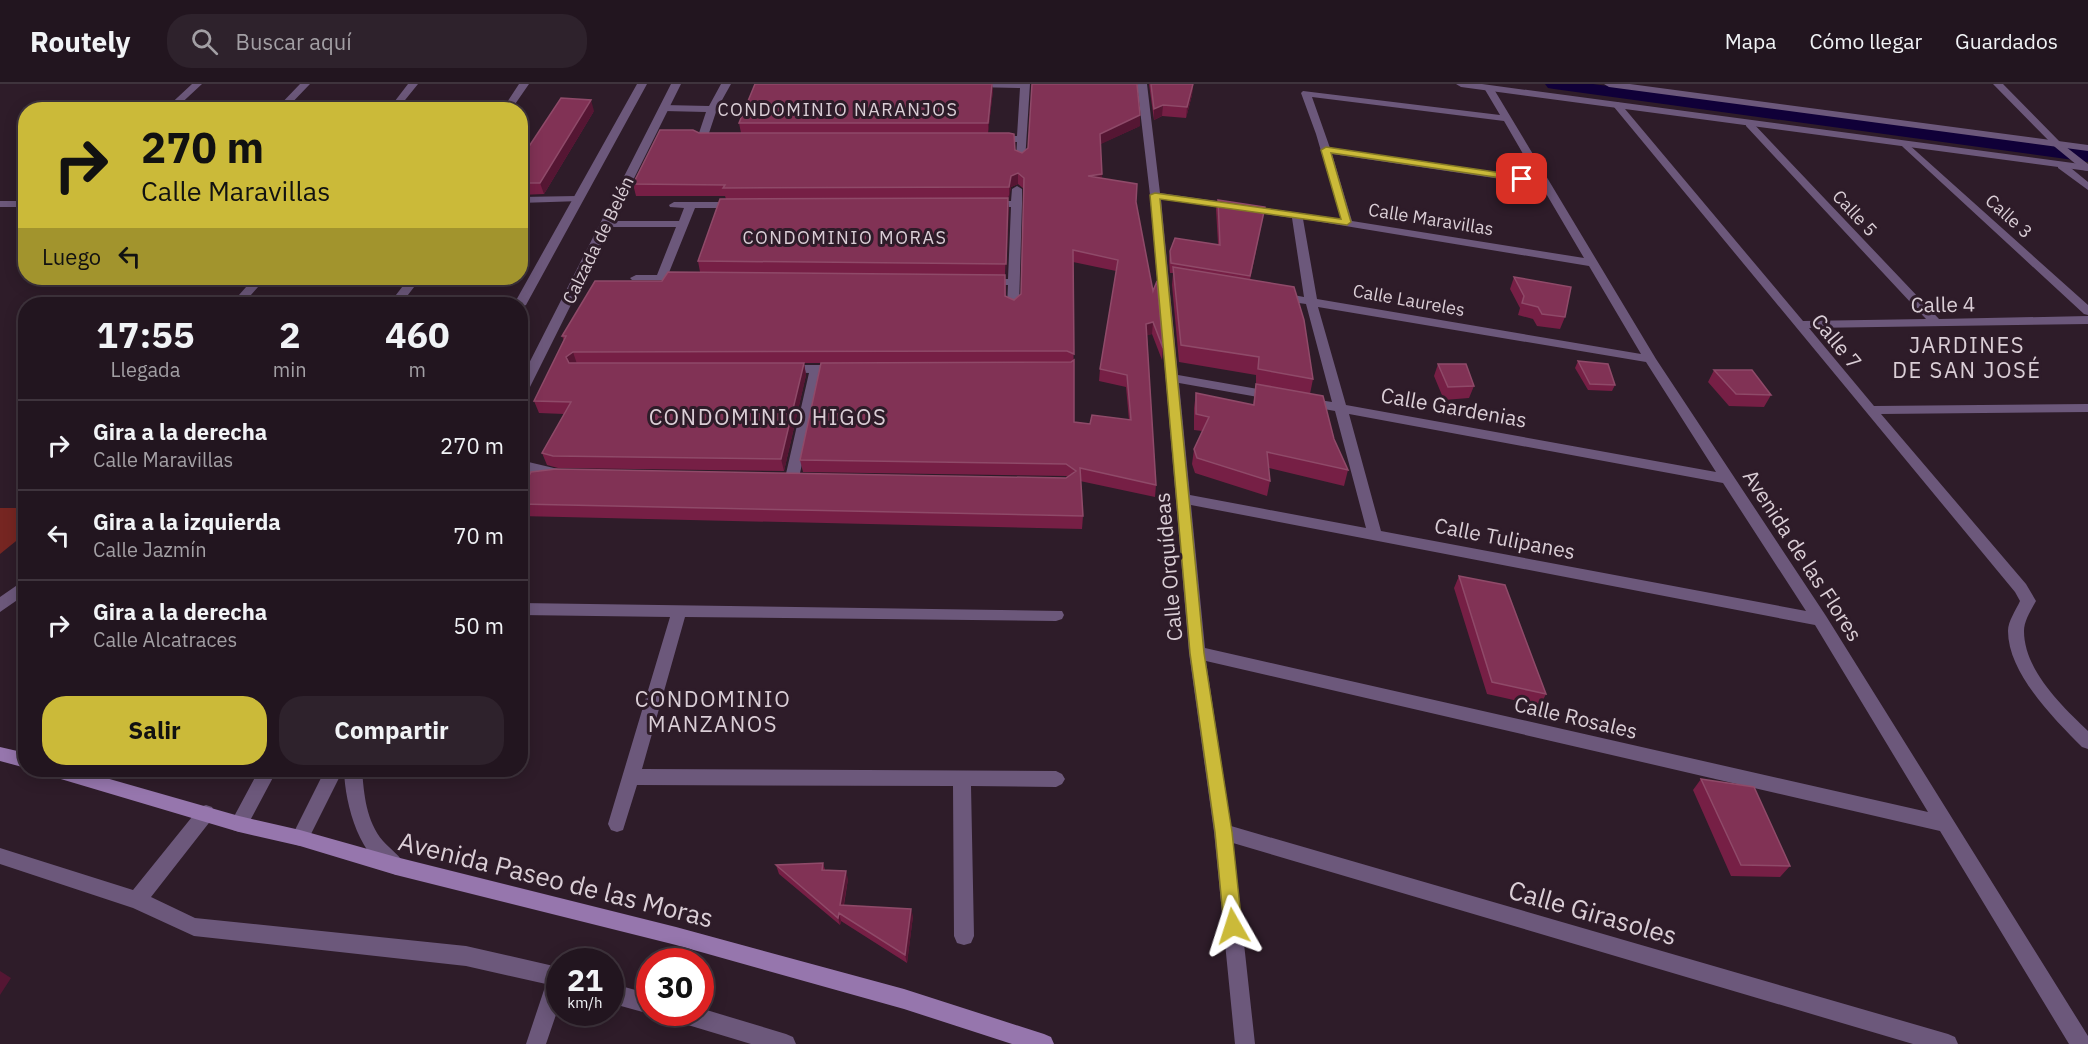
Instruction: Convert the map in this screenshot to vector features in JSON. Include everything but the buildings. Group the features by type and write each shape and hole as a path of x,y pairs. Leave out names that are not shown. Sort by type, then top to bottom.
{"main road":[{"path":"0,754 18,759"},
{"name":"Avenida Paseo de las Moras","path":"79,777 238,824 676,936 904,999 1044,1044"}],"street":[{"path":"177,102 197,84"},
{"path":"287,102 305,84"},
{"path":"398,102 413,84"},
{"path":"512,102 524,84"},
{"name":"Calzada de Belén","path":"524,297 642,84"},
{"name":"Calzada de Belén","path":"528,379 676,84"},
{"path":"726,84 712,109 702,139 726,139"},
{"path":"966,84 1024,84 1021,159"},
{"name":"Calle Orquídeas","path":"1142,84 1167,278 1171,378 1197,653 1223,832 1245,1044"},
{"path":"1461,84 1907,146 2062,166 2086,167"},
{"path":"1609,84 2059,146 2088,148"},
{"path":"1998,84 2059,146 2086,167"},
{"name":"Avenida de las Flores","path":"1489,88 1650,359 1820,620 2081,1044"},
{"path":"1347,222 1306,93 1506,118"},
{"name":"Calle 7","path":"1617,105 1869,410 2020,588 2028,601 2016,630 2026,670 2066,721 2088,742"},
{"path":"664,108 712,109"},
{"name":"Calle 5","path":"1749,124 1936,323"},
{"path":"986,139 1022,139"},
{"name":"Calle 3","path":"1907,146 2088,311"},
{"path":"1326,150 1544,182"},
{"path":"2062,166 2088,187"},
{"path":"1013,306 1017,189"},
{"name":"Calle Maravillas","path":"1155,195 1297,214 1594,263"},
{"path":"528,200 577,199"},
{"path":"0,204 18,204"},
{"path":"982,204 1017,204"},
{"path":"674,205 749,205"},
{"path":"661,278 691,205"},
{"path":"1297,214 1311,301 1375,534"},
{"path":"606,224 683,224"},
{"path":"636,278 696,278"},
{"path":"979,282 1014,282"},
{"path":"243,297 254,285"},
{"path":"400,297 410,285"},
{"name":"Calle Laureles","path":"1265,294 1650,359"},
{"name":"Calle 4","path":"1799,325 2088,320"},
{"path":"769,369 852,369"},
{"path":"793,478 816,369"},
{"name":"Calle Gardenias","path":"1171,378 1730,479"},
{"path":"1869,410 2088,408"},
{"path":"528,467 567,474 528,478"},
{"name":"Calle Tulipanes","path":"1182,498 1820,620"},
{"path":"0,606 18,591"},
{"path":"528,609 1056,615"},
{"path":"617,824 679,611"},
{"name":"Calle Rosales","path":"1197,653 1946,824"},
{"path":"0,754 18,755"},
{"path":"238,824 264,777"},
{"path":"300,838 330,777"},
{"path":"353,777 360,814 373,842 396,866"},
{"path":"630,777 1056,779"},
{"path":"962,780 964,936"},
{"path":"137,900 206,813"},
{"name":"Calle Girasoles","path":"1223,832 1948,1044"},
{"path":"0,856 137,900 194,927 466,956 546,975"},
{"path":"536,1044 546,1015"},
{"path":"714,1023 786,1044"}],"shaded area":[{"path":"0,508 18,508 18,539 0,554"}],"waterway":[{"path":"1554,84 2088,156"}],"district":[{"name":"CONDOMINIO NARANJOS","path":"838,109"},
{"name":"CONDOMINIO MORAS","path":"845,237"},
{"name":"JARDINES DE SAN JOSÉ","path":"1967,356"},
{"name":"CONDOMINIO HIGOS","path":"768,416"},
{"name":"CONDOMINIO MANZANOS","path":"713,710"}],"route":[{"path":"1233,926 1223,832 1197,653 1155,195 1347,222 1326,150 1522,179"}]}
